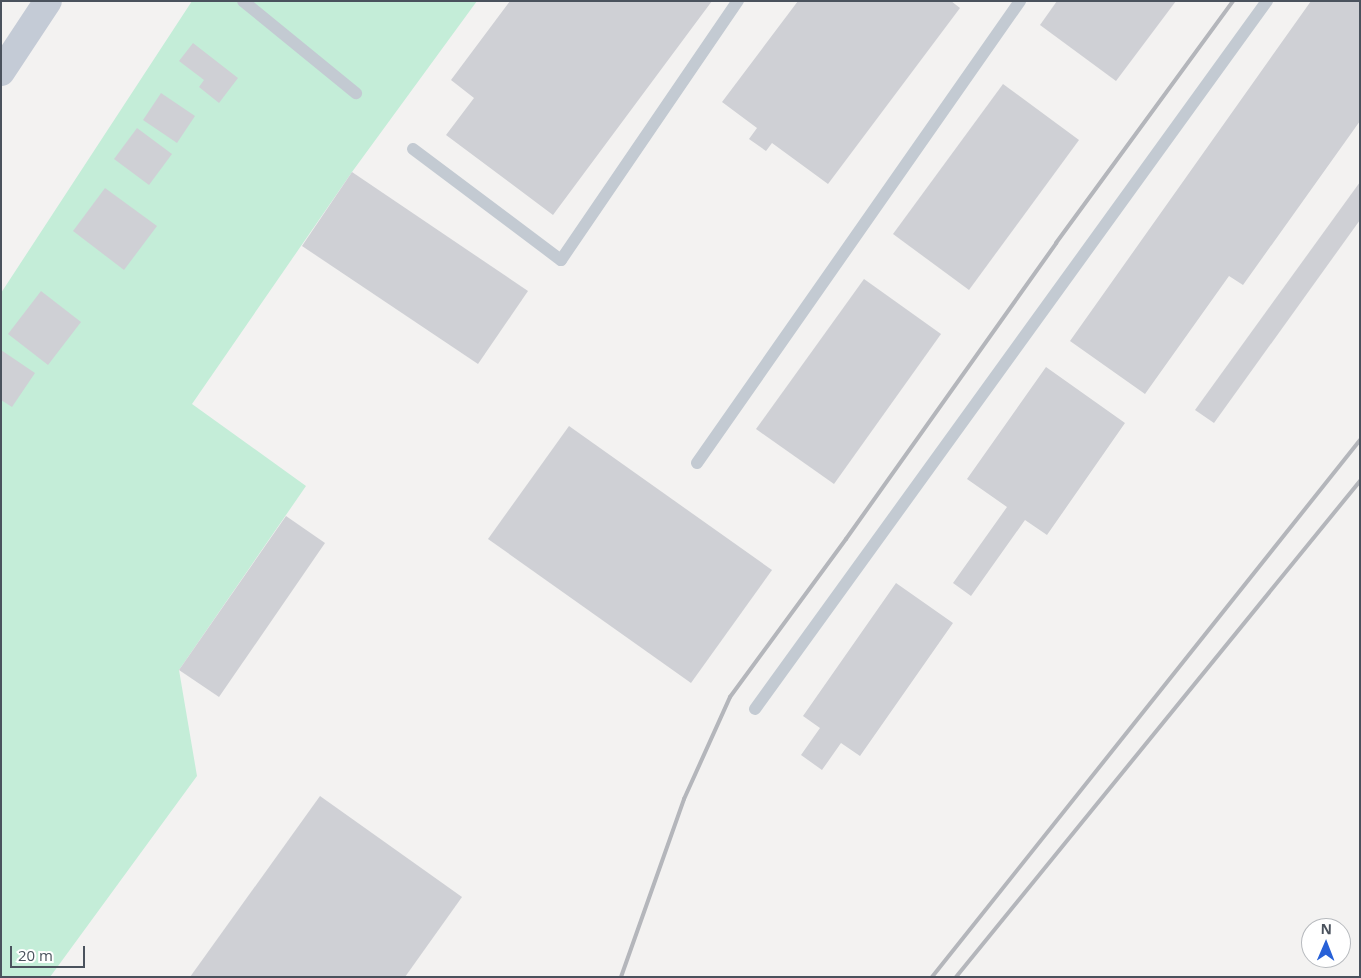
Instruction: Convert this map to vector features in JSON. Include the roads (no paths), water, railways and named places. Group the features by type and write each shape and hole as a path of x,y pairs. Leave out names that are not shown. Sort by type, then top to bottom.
{"main road":[{"path":"1,72 48,1"}],"lane":[{"path":"243,1 356,92"},
{"path":"413,149 561,260 738,1"},
{"path":"697,464 1020,1"},
{"path":"755,709 1267,1"}],"railway":[{"path":"621,977 684,799 730,697 846,539 1056,243 1233,1"},
{"path":"932,977 1360,440"},
{"path":"956,977 1360,481"}]}
